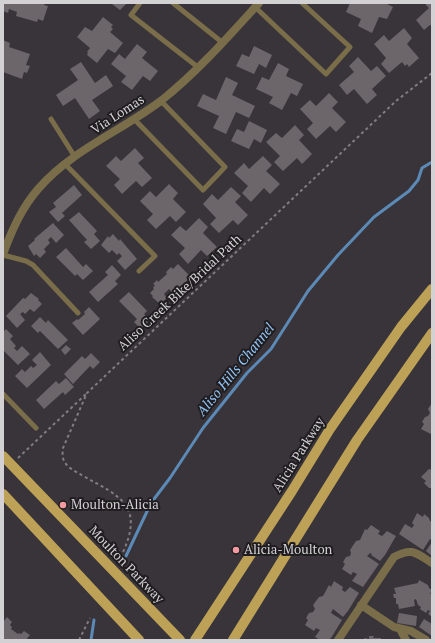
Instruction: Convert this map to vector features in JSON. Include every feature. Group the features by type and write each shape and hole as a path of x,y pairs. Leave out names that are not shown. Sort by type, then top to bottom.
{"main road":[{"name":"Alicia Parkway","path":"195,640 289,497 330,428 401,327 432,289"},
{"path":"236,638 357,440 432,333"},
{"name":"Moulton Parkway","path":"3,456 180,640"},
{"path":"3,494 139,640"}],"street":[{"name":"Via Lomas","path":"3,255 11,231 22,211 39,188 65,164 161,101 199,68 257,5"},
{"path":"338,640 360,605 394,557 403,552 414,552 432,563"},
{"path":"360,605 394,627 411,631 426,640"},
{"path":"400,629 406,640"}],"lane":[{"path":"140,3 131,14 199,68"},
{"path":"173,3 223,43"},
{"path":"257,5 326,74 350,47 302,3"},
{"path":"134,119 203,190 225,167 161,101"},
{"path":"51,119 76,157"},
{"path":"65,164 155,256 139,271"},
{"path":"3,255 26,260 33,265 78,313"},
{"path":"3,394 36,428"}],"path":[{"name":"Aliso Creek Bike/Bridal Path","path":"123,552 131,531 132,522 129,510 115,494 66,465 63,457 63,448 87,393 396,101 432,73"},
{"path":"11,465 87,393"},
{"path":"79,640 90,618"}],"building":[{"path":"3,3 45,3 44,5 48,6 43,21 38,19 37,22 16,16 17,12 9,9 8,13 3,11"},
{"path":"127,3 120,10 112,4"},
{"path":"350,3 385,3 393,7 387,19 379,17 372,33 358,26 361,19 346,12"},
{"path":"426,3 432,3 432,26 430,25 424,30 416,20 429,8"},
{"path":"103,17 113,25 111,27 113,29 110,32 123,43 115,53 108,49 97,63 87,55 90,48 77,37 85,27 92,31"},
{"path":"404,28 412,38 407,44 419,58 409,67 407,64 405,66 402,62 389,73 381,64 386,58 374,44 384,35 389,41"},
{"path":"3,40 10,43 9,47 30,54 26,65 30,66 27,73 24,72 22,79 3,72"},
{"path":"137,44 147,52 142,58 158,71 150,81 143,76 132,90 121,82 126,76 111,64 119,54 125,59"},
{"path":"254,46 272,55 266,68 259,64 254,74 236,66 242,54 249,57"},
{"path":"358,57 371,71 377,66 386,76 372,89 377,95 367,104 354,89 347,95 339,85 354,72 349,66"},
{"path":"81,62 95,83 106,75 113,86 92,100 100,111 89,119 75,98 63,106 56,95 78,80 70,69"},
{"path":"278,63 289,69 286,76 303,84 297,96 291,93 282,110 269,103 273,97 256,89 262,77 269,80"},
{"path":"226,77 238,83 232,95 255,106 249,118 236,112 226,134 213,128 219,116 197,106 203,94 216,100"},
{"path":"329,93 338,102 332,108 346,122 336,132 330,126 316,139 307,129 313,123 300,109 310,100 316,106"},
{"path":"249,121 267,130 261,143 254,139 249,149 231,141 237,129 244,132"},
{"path":"295,125 304,135 299,140 312,154 302,164 297,158 283,171 274,162 280,156 266,142 276,133 282,138"},
{"path":"135,148 144,158 138,163 152,178 142,187 136,181 122,194 114,185 120,179 106,166 116,156 121,161"},
{"path":"263,156 272,165 266,171 280,184 270,194 264,188 251,202 242,193 248,186 234,173 244,163 249,169"},
{"path":"169,184 178,193 173,199 186,212 176,222 170,216 156,229 147,220 153,214 140,201 150,191 156,197"},
{"path":"74,185 82,195 62,213 65,216 58,222 49,212 56,207 53,203"},
{"path":"231,187 241,196 235,202 248,215 238,225 233,220 219,233 210,224 216,218 203,204 212,194 218,200"},
{"path":"79,212 97,231 94,234 100,241 91,249 84,242 87,240 69,220"},
{"path":"199,218 208,227 203,233 217,247 207,256 201,250 188,264 179,254 185,248 171,235 180,226 186,231"},
{"path":"53,223 64,235 56,243 51,237 48,240 50,243 44,249 46,252 40,258 36,254 34,256 28,246"},
{"path":"113,234 119,241 120,239 137,259 125,270 117,261 122,256 119,253 117,255 112,250 109,253 101,245 108,236 109,238"},
{"path":"66,248 83,267 86,264 93,271 83,280 77,274 75,276 56,257"},
{"path":"178,264 191,277 173,293 169,289 164,294 167,298 160,304 152,297 153,296 150,293 154,289 153,288 155,285 153,284 157,280 158,282 167,274 166,272 171,267 173,269"},
{"path":"112,265 121,275 115,281 118,284 98,302 89,292 108,275 105,272"},
{"path":"129,292 147,311 144,314 150,320 141,329 134,322 137,319 119,301"},
{"path":"31,293 39,299 38,300 42,304 34,312 30,309 25,314 23,312 20,314 25,320 17,328 6,316 23,298 25,299"},
{"path":"89,307 100,319 83,335 72,323 85,314 84,312"},
{"path":"40,317 46,323 48,320 68,340 58,349 40,331 38,333 31,326"},
{"path":"6,329 13,336 10,339 16,346 14,348 17,351 22,346 30,354 18,365 3,350 3,332"},
{"path":"66,345 71,349 65,355 61,350"},
{"path":"40,352 51,365 27,388 15,376 22,369 25,372 31,366 33,368 37,365 32,360"},
{"path":"91,353 100,362 93,369 90,366 73,384 64,374 82,356 85,359"},
{"path":"66,378 74,387 65,395 63,392 44,409 36,400 56,381 59,384"},
{"path":"432,403 431,434 421,429 424,424 422,422 430,413 428,409"},
{"path":"429,469 432,470 432,488 429,488 424,483 426,481 421,477"},
{"path":"417,513 423,517 424,514 432,522 432,540 430,539 423,550 399,534 405,524 412,528 414,525 412,523"},
{"path":"371,525 380,531 378,534 382,536 387,531 396,536 380,561 370,553 367,556 379,564 363,587 352,581 357,574 353,572 351,575 342,569 345,564 343,562 346,557 350,556 350,550 356,541 360,540 365,529 367,530"},
{"path":"432,542 432,556 426,551"},
{"path":"419,580 428,585 432,590 430,594 432,594 432,617 428,614 430,611 428,610 426,613 420,609 421,607 418,605 416,599 414,600 415,606 399,609 398,604 396,604 396,598 394,598 393,594 396,594 394,588 418,583"},
{"path":"334,581 343,587 342,590 345,592 350,587 359,593 343,617 333,609 331,613 342,620 331,638 328,640 320,640 315,637 320,630 316,628 314,631 305,625 308,620 306,618 309,613 313,612 315,609 313,605 319,597 323,596 329,585 331,587"},
{"path":"399,613 417,616 416,626 397,623"},
{"path":"7,617 12,622 10,625 12,627 11,629 18,634 21,634 24,631 30,635 26,640 3,640 3,622"},
{"path":"424,619 432,624 432,636 419,627"},
{"path":"369,636 374,636 373,638 381,638 381,640 364,640 364,638 369,639"}],"waterway":[{"name":"Aliso Hills Channel","path":"126,556 151,503 170,478 203,428 247,373 271,349 308,291 338,255 374,217 409,191 418,180 422,168 432,162"},
{"name":"Aliso Hills Channel","path":"91,640 94,620"}],"place":[{"name":"Moulton-Alicia","path":"63,505"},
{"name":"Alicia-Moulton","path":"236,550"}]}
